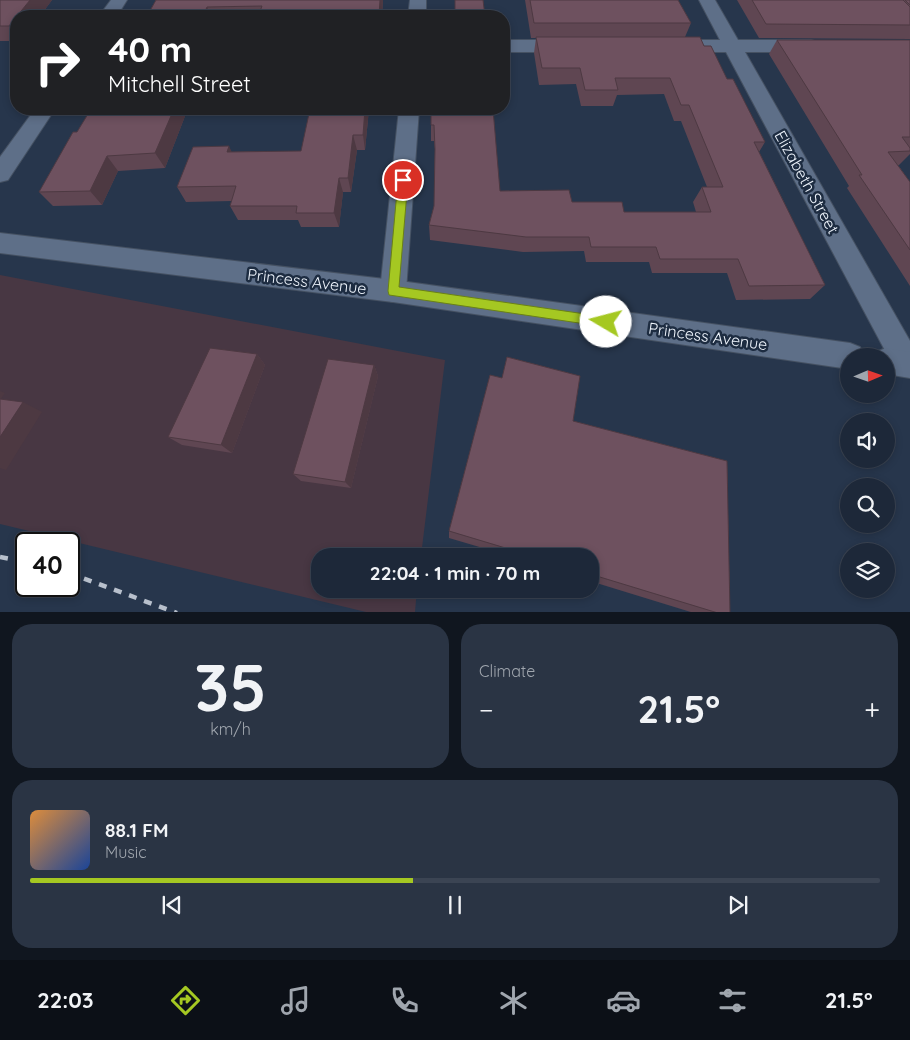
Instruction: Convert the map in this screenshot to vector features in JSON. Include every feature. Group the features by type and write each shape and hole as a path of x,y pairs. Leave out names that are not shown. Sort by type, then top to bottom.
{"street":[{"name":"Elizabeth Street","path":"707,0 901,363"},
{"path":"510,46 592,46"},
{"path":"652,46 831,46"},
{"path":"0,174 41,115"},
{"path":"393,291 408,115"},
{"name":"Princess Avenue","path":"0,243 393,291 840,355"}],"shaded area":[{"path":"0,275 445,360 422,548 311,548 311,598 416,598 415,612 366,612 80,543 80,532 33,532 0,524"}],"building":[{"path":"0,0 30,0 22,10 10,10 9,26 0,26"},
{"path":"156,0 380,0 379,10 260,10 262,6 207,7 206,10 150,10"},
{"path":"455,0 483,0 484,10 455,10"},
{"path":"530,0 678,0 691,23 534,23"},
{"path":"752,0 903,0 910,7 910,25 766,24"},
{"path":"536,37 700,37 704,46 711,46 727,79 733,79 765,142 754,142 825,285 749,286 738,259 660,259 656,247 591,247 589,237 526,237 429,225 434,206 435,149 434,125 431,125 431,115 494,115 500,191 569,190 572,202 622,202 624,212 711,212 702,187 723,187 689,105 681,105 670,78 615,78 618,90 585,90 580,68 542,68"},
{"path":"777,40 910,40 910,137 902,137 910,151 888,152 910,182 910,250 859,175 862,175"},
{"path":"87,115 171,115 155,153 107,156 90,191 39,192 73,132 77,132"},
{"path":"309,115 365,115 363,135 353,135 348,178 339,178 334,213 296,213 297,206 230,206 236,186 177,187 193,147 229,146 227,152 301,151"},
{"path":"210,348 257,354 221,445 168,437"},
{"path":"507,357 580,376 573,421 727,461 730,612 715,612 599,577 599,548 505,548 449,531 490,375 502,378"},
{"path":"328,359 374,365 345,482 293,474"},
{"path":"0,399 23,402 0,437"}],"railway":[{"path":"0,557 15,560"},
{"path":"80,577 174,612"}],"route":[{"path":"403,180 393,291 606,322"}]}
